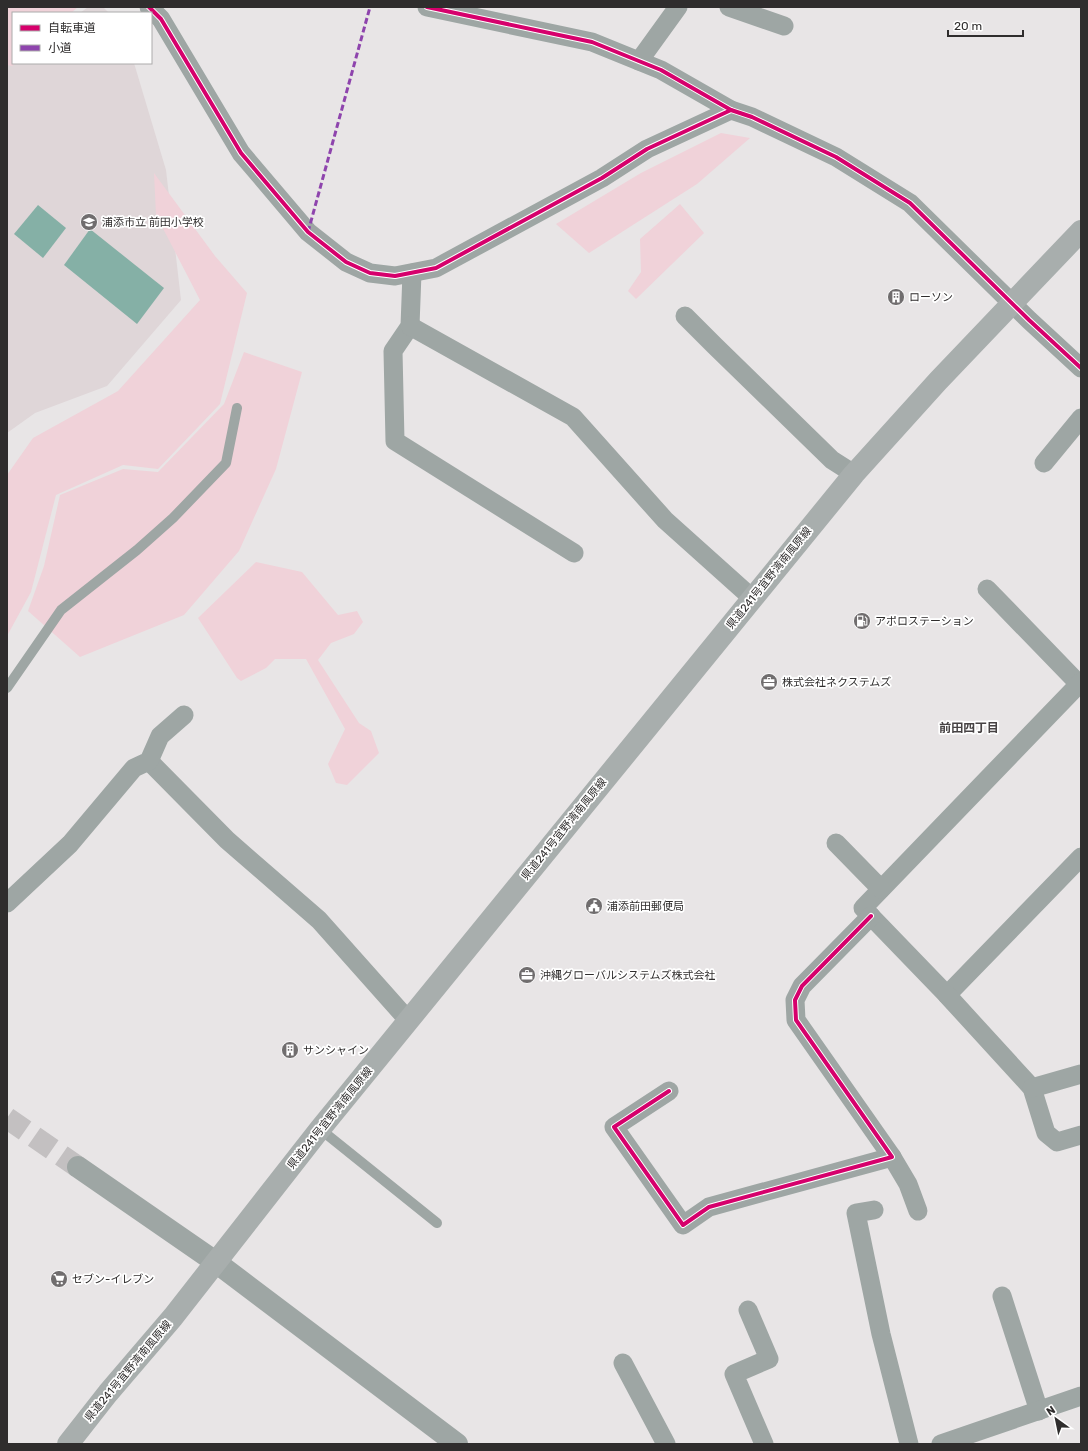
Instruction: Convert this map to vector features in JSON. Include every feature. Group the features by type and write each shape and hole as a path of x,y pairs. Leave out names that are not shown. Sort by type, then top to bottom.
{"main road":[{"name":"県道241号宜野湾南風原線","path":"68,1444 217,1263 320,1129 408,1020 854,474 938,381 1081,231"}],"street":[{"path":"149,7 161,20 241,153 308,232 346,262 370,273 395,276 436,268 602,178 647,150 731,110"},
{"path":"427,7 592,42 661,70 731,110 752,117 836,157 910,204 1081,368"},
{"path":"639,61 678,7"},
{"path":"729,7 784,26"},
{"path":"412,273 410,326 393,351 396,441 574,553"},
{"path":"685,316 832,460 854,474"},
{"path":"410,326 573,417 666,520 752,598"},
{"path":"1044,463 1081,418"},
{"path":"987,589 1080,683 863,908 947,995 1032,1088 1046,1133 1058,1142 1081,1135"},
{"path":"7,903 70,844 134,768 149,761 160,736 184,715"},
{"path":"149,761 227,840 319,920 408,1020"},
{"path":"836,843 881,889"},
{"path":"947,995 1081,858"},
{"path":"872,916 802,986 794,1000 796,1020 892,1157 908,1184 918,1211"},
{"path":"1032,1088 1081,1074"},
{"path":"669,1091 614,1127 683,1225 709,1207 892,1157"},
{"path":"78,1167 217,1263 457,1444"},
{"path":"874,1210 856,1213 882,1334 909,1444"},
{"path":"1002,1296 1039,1411"},
{"path":"748,1310 769,1359 734,1374 764,1444"},
{"path":"623,1363 666,1444"},
{"path":"941,1444 1081,1396"}],"lane":[{"path":"7,688 61,610 142,546 173,518 226,463 237,408"},
{"path":"320,1129 437,1224"}],"shaded area":[{"path":"7,7 78,7 72,12 12,12 12,64 14,64 12,66 7,65"},
{"path":"88,7 103,7 108,12 81,12"},
{"name":"浦添市立 前田小学校","path":"7,60 12,64 134,64 166,170 181,300 107,386 35,413 7,433"},
{"path":"721,133 750,138 697,184 589,253 556,224 641,173"},
{"path":"154,173 215,256 247,293 220,404 158,469 123,465 56,495 31,592 7,636 7,475 33,438 118,391 200,300 156,215"},
{"path":"680,204 704,233 636,299 628,291 641,272 640,239"},
{"path":"38,205 66,228 43,258 14,234"},
{"path":"90,229 164,288 137,324 64,265"},
{"path":"244,352 302,372 276,469 239,551 184,615 80,657 28,611 44,566 60,495 123,469 158,472 224,404"},
{"path":"256,562 302,572 338,615 357,611 363,622 354,634 331,643 318,660 359,723 371,731 379,753 347,785 336,783 328,764 345,729 306,659 275,659 266,668 241,681 237,678 198,618"}],"tunnel":[{"path":"7,1118 78,1167"}],"marked path":[{"path":"308,232 370,7"}],"cycle path":[{"path":"149,7 161,19 241,153 308,232 346,262 370,273 395,276 436,268 602,178 647,149 731,110"},
{"path":"427,7 592,42 661,70 731,110 752,117 836,157 910,203 1029,320 1081,368"},
{"path":"669,1091 614,1127 683,1225 709,1207 892,1157 796,1020 795,1000 802,986 871,916"}],"place":[{"name":"浦添市立 前田小学校","path":"89,222"},
{"name":"ローソン","path":"896,297"},
{"name":"アポロステーション","path":"862,621"},
{"name":"株式会社ネクステムズ","path":"769,682"},
{"name":"浦添前田郵便局","path":"594,906"},
{"name":"沖縄グローバルシステムズ株式会社","path":"527,975"},
{"name":"サンシャイン","path":"290,1050"},
{"name":"セブン-イレブン","path":"59,1279"}],"district":[{"name":"前田四丁目","path":"969,728"}]}
